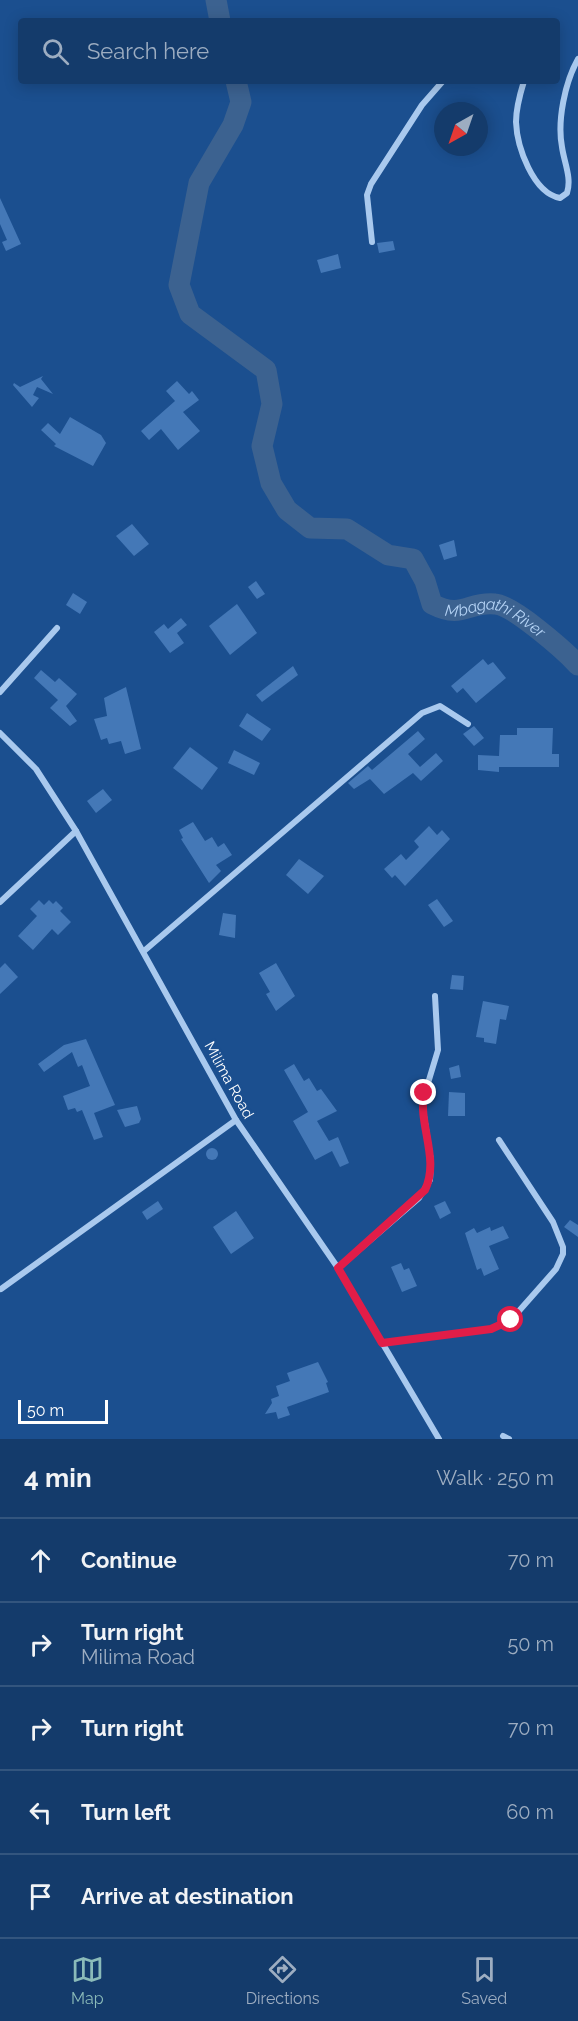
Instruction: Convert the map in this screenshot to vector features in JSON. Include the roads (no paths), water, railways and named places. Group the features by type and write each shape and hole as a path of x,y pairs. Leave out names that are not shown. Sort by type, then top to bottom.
{"street":[{"path":"523,84 517,110 518,134 533,177 541,189 550,196 560,198 567,194 570,185 561,145 560,126 570,74 578,59"},
{"path":"372,242 367,195 371,184 422,105 440,84"},
{"path":"0,692 57,628"},
{"path":"144,951 422,713 440,706 468,724"},
{"name":"Milima Road","path":"0,733 36,769 76,831 236,1120 338,1268 439,1439"},
{"path":"0,902 76,831"},
{"path":"338,1268 418,1198 430,1180 431,1161 422,1103 438,1050 435,996"},
{"path":"1,1289 236,1120"},
{"path":"382,1343 502,1326 518,1313 556,1269 563,1247 553,1222 499,1140"}],"waterway":[{"name":"Mbagathi River","path":"216,0 219,18"},
{"name":"Mbagathi River","path":"237,84 241,102 233,125 199,183 179,285 190,314 266,370 272,404 262,446 271,483 287,510 310,528 347,529 388,555 413,559 425,581 432,604 451,610 486,604 503,606 538,630 578,665"}]}
